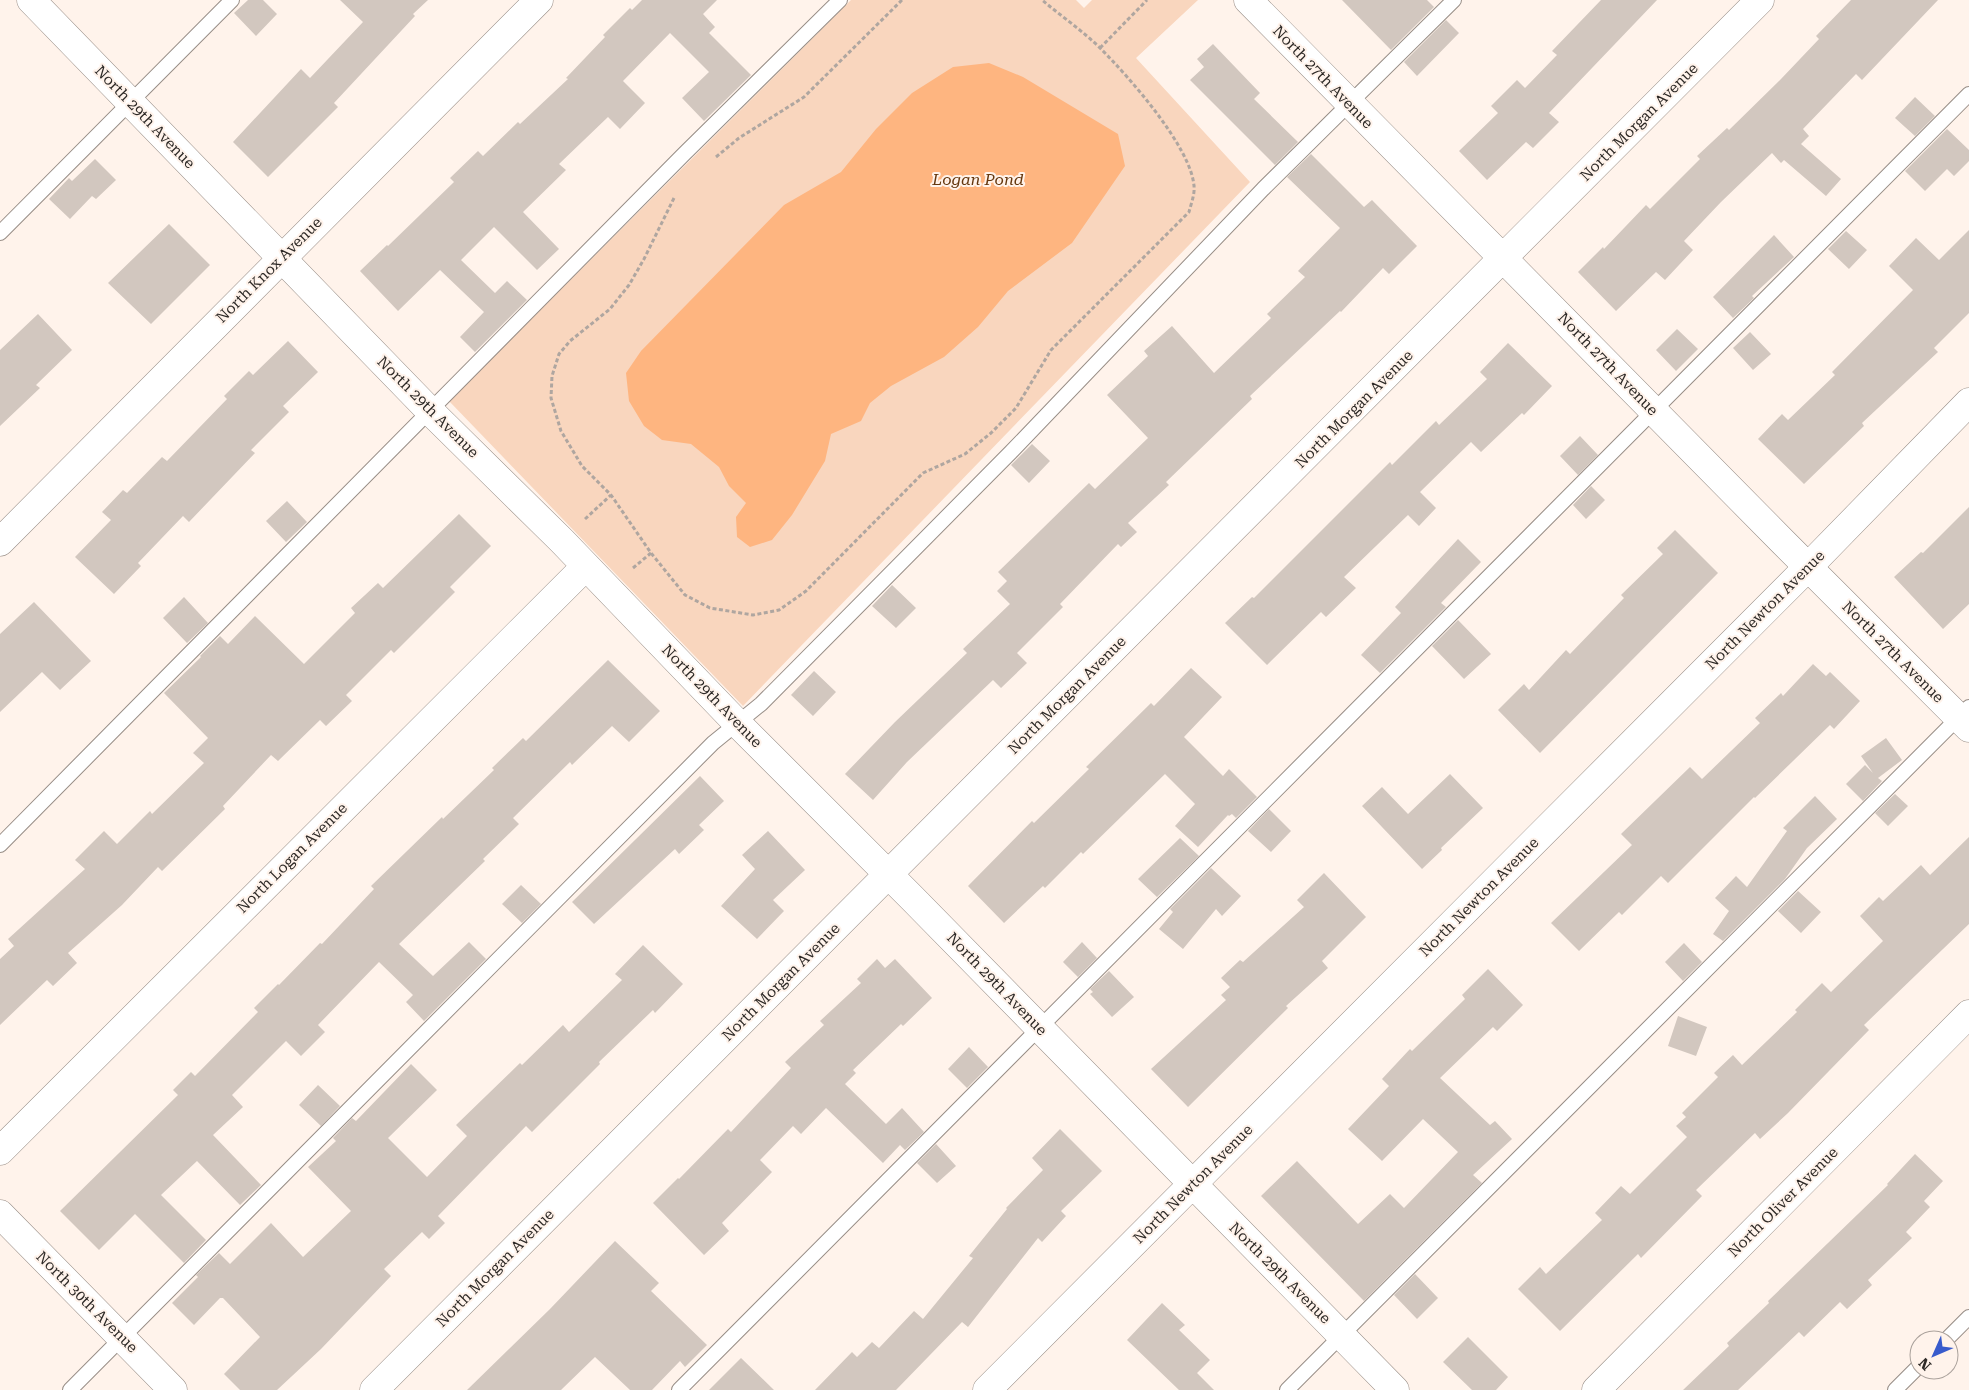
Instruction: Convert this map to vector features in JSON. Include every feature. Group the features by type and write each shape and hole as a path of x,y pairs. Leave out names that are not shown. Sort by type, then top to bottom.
{"street":[{"name":"North 29th Avenue","path":"31,0 430,411 586,566 737,723 1396,1390"},
{"name":"North Knox Avenue","path":"0,542 539,0"},
{"name":"North 27th Avenue","path":"1248,0 1808,567 1965,717"},
{"name":"North Morgan Avenue","path":"374,1390 1760,0"},
{"name":"North Newton Avenue","path":"987,1390 1808,567 1969,402"},
{"name":"North Logan Avenue","path":"0,1151 586,566"},
{"name":"North Oliver Avenue","path":"1596,1390 1969,1014"},
{"name":"North 30th Avenue","path":"0,1214 173,1390"}],"lane":[{"path":"0,233 232,0"},
{"path":"0,845 677,161 840,0"},
{"path":"70,1390 706,750 761,704 962,501 1264,189 1454,0"},
{"path":"679,1390 1969,94"},
{"path":"1286,1390 1965,717"},
{"path":"1956,1330 1969,1316"},
{"path":"1895,1390 1909,1376"}],"path":[{"path":"711,161 739,138 804,97 902,0"},
{"path":"680,193 673,200 644,259 629,284 610,309 570,341 559,354 552,376 550,398 561,432 582,466 611,495 651,554 685,595 710,608 753,615 779,610 806,591 923,473 965,454 991,433 1016,408 1051,350 1189,212 1195,188 1190,167 1168,128 1138,90 1100,48 1042,0"},
{"path":"1100,48 1148,0"},
{"path":"585,519 611,495"},
{"path":"633,568 651,554"}],"shaded area":[{"path":"851,0 1076,0 1084,8 1092,0 1198,0 1136,58 1250,182 743,706 449,401"}],"water":[{"name":"Logan Pond","path":"989,63 1023,77 1118,134 1125,166 1072,243 1008,291 978,327 944,357 891,386 870,403 861,421 831,434 825,461 792,515 772,540 750,547 737,537 736,517 746,503 729,486 719,467 691,444 662,440 644,426 629,401 626,373 641,351 784,205 841,172 876,129 912,93 953,67"}],"building":[{"path":"248,0 263,0 277,14 256,36 234,13"},
{"path":"340,0 428,0 413,14 415,16 334,103 338,107 268,177 233,142 301,69 310,78 363,22"},
{"path":"642,0 717,0 703,14 715,27 709,33 751,75 704,121 682,98 709,72 670,33 623,81 645,103 620,129 608,117 559,164 566,170 523,212 559,249 537,270 494,227 461,260 495,293 507,281 527,300 475,352 460,337 484,312 440,270 398,311 360,271 454,182 450,178 478,151 483,156 518,122 520,124 568,79 566,78 605,37 603,35 630,8 632,10"},
{"path":"1342,0 1427,0 1434,7 1391,50"},
{"path":"1601,0 1657,0 1549,113 1559,122 1533,148 1526,142 1487,180 1459,151 1498,113 1491,106 1517,80 1525,88 1557,55 1552,51"},
{"path":"1851,0 1938,0 1862,80 1856,74 1803,129 1809,136 1801,144 1841,179 1826,196 1784,160 1781,163 1772,153 1684,241 1693,250 1665,280 1656,272 1616,311 1578,272 1603,247 1604,249 1646,205 1650,209 1700,159 1697,156 1727,128 1729,130 1781,79 1819,39 1816,36"},
{"path":"1446,20 1459,33 1417,76 1404,62"},
{"path":"1213,44 1260,93 1254,99 1298,142 1275,165 1190,80 1204,67 1197,59"},
{"path":"1915,97 1935,116 1915,136 1895,118"},
{"path":"1947,129 1969,150 1969,161 1954,176 1947,169 1925,191 1905,171"},
{"path":"1311,154 1364,207 1372,200 1417,246 1389,274 1383,268 1341,312 1250,396 1252,399 1166,482 1169,485 1128,523 1137,532 1121,547 1118,544 1060,604 1063,607 1017,653 1027,663 1001,688 993,680 907,762 873,800 845,774 895,722 967,653 963,649 1010,604 997,591 1007,581 998,572 1089,483 1095,489 1148,438 1107,395 1148,356 1144,351 1172,326 1214,373 1271,318 1267,314 1305,277 1298,271 1340,228 1287,177"},
{"path":"95,159 116,180 96,199 92,196 70,219 49,199 69,178 72,181"},
{"path":"169,224 210,265 151,324 108,283"},
{"path":"1969,230 1969,313 1934,348 1938,352 1862,423 1864,426 1804,484 1758,439 1782,414 1788,420 1835,375 1832,372 1913,290 1889,266 1916,238 1939,260"},
{"path":"1846,231 1867,250 1849,269 1828,249"},
{"path":"1774,235 1794,257 1752,296 1754,298 1733,318 1713,297"},
{"path":"38,314 72,350 36,385 40,388 0,426 0,350"},
{"path":"1677,329 1698,349 1676,371 1656,350"},
{"path":"1750,332 1771,354 1753,370 1733,348"},
{"path":"288,341 318,372 283,406 289,412 251,450 255,453 189,522 183,516 138,563 141,566 114,594 75,557 111,520 102,512 123,490 127,493 162,457 167,461 227,399 224,396 249,371 253,375"},
{"path":"1508,343 1552,386 1524,415 1522,413 1481,452 1471,442 1420,492 1436,508 1419,526 1408,515 1344,577 1356,588 1326,617 1321,612 1267,665 1225,623 1252,597 1254,598 1390,462 1392,465 1436,421 1439,425 1487,379 1480,372"},
{"path":"1580,436 1598,455 1578,475 1560,456"},
{"path":"1032,444 1050,461 1029,483 1011,465"},
{"path":"1591,486 1605,500 1586,519 1573,505"},
{"path":"287,501 307,522 286,542 266,521"},
{"path":"1969,507 1969,604 1943,629 1894,577 1921,552 1923,553"},
{"path":"459,514 491,546 450,587 455,592 394,653 391,650 346,695 352,701 326,726 320,720 278,761 271,755 223,806 225,809 162,871 158,867 122,905 68,953 77,963 53,986 47,980 0,1025 0,959 14,946 8,939 85,869 75,860 104,831 117,844 150,811 152,814 204,763 193,753 208,738 164,693 220,636 228,644 255,616 304,664 355,613 351,608 378,583 383,588"},
{"path":"1675,530 1718,573 1540,753 1498,710 1524,684 1529,690 1566,650 1570,654 1624,598 1621,595 1663,554 1657,548"},
{"path":"1458,539 1481,562 1441,603 1446,607 1380,673 1361,655 1401,613 1395,607"},
{"path":"892,585 916,608 896,628 872,606"},
{"path":"184,597 208,623 187,643 163,618"},
{"path":"34,602 91,661 60,690 42,672 0,712 0,634"},
{"path":"1458,620 1491,654 1464,679 1432,646"},
{"path":"608,660 660,711 629,742 612,726 572,765 570,762 513,818 519,824 483,859 485,861 399,944 433,976 469,942 486,959 424,1021 406,1002 413,995 379,962 318,1025 325,1032 301,1056 286,1041 232,1095 243,1107 213,1135 261,1185 240,1205 197,1161 161,1195 206,1240 184,1263 135,1214 99,1250 60,1211 178,1095 173,1090 191,1072 195,1076 258,1012 254,1008 320,943 322,944 374,889 371,886 494,770 492,768 523,738 526,741"},
{"path":"1813,664 1826,676 1830,672 1860,701 1834,729 1830,725 1754,797 1668,883 1661,876 1622,915 1619,912 1579,951 1551,923 1632,845 1621,834 1690,767 1702,779 1760,723 1755,718 1781,693 1783,696"},
{"path":"1191,668 1222,697 1184,737 1223,776 1229,769 1257,797 1236,818 1232,814 1228,815 1198,847 1175,826 1195,804 1165,774 1083,854 1081,852 1045,888 1043,886 1004,923 968,886 1032,821 1034,823 1089,769 1086,767 1151,703 1154,706"},
{"path":"814,671 836,692 813,716 791,695"},
{"path":"1886,738 1902,760 1878,778 1882,781 1863,801 1846,784 1865,765 1873,773 1861,756"},
{"path":"1450,774 1483,808 1422,869 1362,806 1382,787 1408,814"},
{"path":"700,776 724,801 699,825 704,830 679,854 675,849 594,924 572,902"},
{"path":"1895,794 1908,806 1888,826 1875,813"},
{"path":"1815,796 1837,819 1807,848 1785,879 1723,941 1713,934 1729,911 1715,898 1736,876 1747,887 1787,831 1783,828"},
{"path":"1269,809 1291,831 1271,852 1248,831"},
{"path":"768,831 805,870 773,900 784,911 757,939 721,906 755,869 742,855"},
{"path":"1969,837 1969,924 1864,1025 1869,1030 1788,1113 1760,1139 1755,1133 1696,1190 1702,1196 1641,1258 1638,1254 1560,1331 1518,1289 1540,1267 1546,1274 1602,1220 1595,1213 1621,1186 1630,1194 1687,1137 1676,1126 1686,1117 1682,1113 1718,1077 1714,1073 1733,1055 1742,1065 1797,1012 1795,1010 1822,983 1831,992 1883,941 1860,916 1879,897 1883,901 1921,865 1930,875"},
{"path":"1180,838 1199,856 1157,897 1138,879"},
{"path":"1211,868 1241,896 1222,916 1216,909 1183,949 1159,929 1173,912 1170,909"},
{"path":"1324,873 1366,917 1322,961 1328,968 1286,1006 1288,1008 1188,1107 1151,1069 1226,1000 1221,995 1230,987 1221,978 1240,960 1243,962 1304,907 1297,900"},
{"path":"521,885 541,904 522,923 502,904"},
{"path":"1798,891 1821,912 1801,933 1778,911"},
{"path":"1082,942 1097,958 1078,977 1063,962"},
{"path":"1684,943 1702,962 1683,981 1665,962"},
{"path":"643,945 683,984 655,1013 653,1010 599,1062 600,1064 532,1132 526,1126 438,1216 445,1223 429,1239 422,1232 384,1269 391,1276 321,1349 277,1390 240,1390 224,1374 260,1337 223,1298 220,1298 194,1325 172,1303 198,1277 196,1275 219,1253 230,1264 271,1223 303,1257 351,1211 308,1167 336,1141 333,1138 352,1118 356,1121 411,1064 437,1090 388,1138 427,1177 467,1136 456,1125 520,1063 522,1065 563,1025 569,1032 622,980 615,974"},
{"path":"877,959 885,968 895,959 932,998 903,1026 901,1024 853,1070 856,1073 845,1084 886,1124 902,1108 924,1132 905,1150 900,1145 883,1163 826,1108 801,1134 793,1126 760,1160 772,1172 722,1223 729,1231 704,1255 653,1203 728,1129 731,1132 791,1068 785,1062 824,1025 820,1021 861,983 857,979"},
{"path":"1488,969 1523,1005 1497,1031 1493,1027 1440,1078 1490,1125 1495,1121 1512,1139 1473,1175 1482,1183 1364,1301 1261,1196 1297,1161 1358,1224 1390,1194 1404,1208 1458,1152 1423,1119 1382,1161 1348,1129 1389,1086 1382,1079 1410,1049 1412,1051 1465,999 1462,995"},
{"path":"1109,971 1134,997 1112,1017 1090,994 1093,992 1090,989"},
{"path":"1678,1016 1707,1027 1696,1056 1668,1046"},
{"path":"969,1047 988,1067 967,1088 948,1069"},
{"path":"318,1085 340,1106 321,1126 299,1105"},
{"path":"1060,1129 1102,1171 1061,1211 1066,1216 1042,1242 1038,1238 968,1327 962,1322 896,1390 815,1390 852,1352 857,1357 872,1342 879,1348 914,1311 923,1319 973,1258 969,1256 1006,1208 1043,1170 1032,1158"},
{"path":"936,1144 956,1166 937,1183 917,1163"},
{"path":"1915,1154 1943,1181 1924,1201 1930,1207 1906,1232 1912,1238 1868,1280 1872,1285 1847,1309 1840,1302 1804,1337 1799,1332 1738,1390 1683,1390 1729,1346 1727,1343 1769,1303 1768,1301 1888,1185"},
{"path":"615,1241 659,1283 651,1291 707,1345 685,1367 680,1361 652,1390 630,1390 595,1357 561,1390 467,1390 550,1309"},
{"path":"1415,1274 1438,1298 1417,1319 1394,1295"},
{"path":"1162,1303 1185,1325 1179,1330 1210,1360 1197,1373 1214,1390 1179,1390 1127,1340"},
{"path":"1468,1337 1508,1377 1496,1390 1472,1390 1443,1362"},
{"path":"741,1358 774,1390 709,1390"}]}
